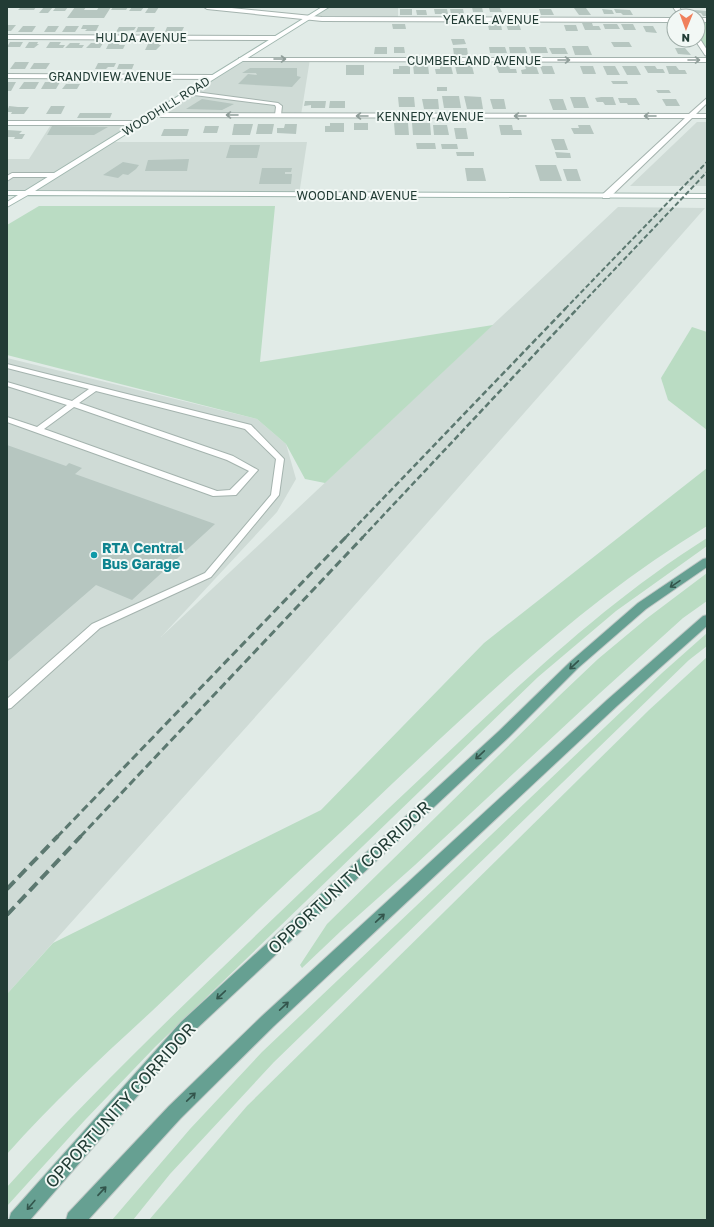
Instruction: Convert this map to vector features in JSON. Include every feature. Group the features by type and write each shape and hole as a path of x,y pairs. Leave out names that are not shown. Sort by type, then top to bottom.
{"main road":[{"name":"OPPORTUNITY CORRIDOR","path":"18,1220 187,1027 504,734 574,665 642,606 707,562"},
{"path":"75,1220 175,1112 268,1021 612,703 707,619"}],"street":[{"name":"YEAKEL AVENUE","path":"207,7 233,8 308,18 666,20"},
{"name":"WOODHILL ROAD","path":"7,205 326,7"},
{"name":"HULDA AVENUE","path":"7,37 275,38"},
{"name":"CUMBERLAND AVENUE","path":"241,59 707,60"},
{"name":"GRANDVIEW AVENUE","path":"7,76 213,77"},
{"path":"606,196 707,100"},
{"name":"KENNEDY AVENUE","path":"153,115 707,116"},
{"path":"7,122 139,123"},
{"name":"WOODLAND AVENUE","path":"7,194 707,196"}],"lane":[{"path":"188,93 276,104 279,106 278,115"},
{"path":"7,179 12,175 54,176"},
{"path":"7,366 248,428 280,459 275,496 208,575 96,626 7,705"},
{"path":"7,384 73,404 230,458 254,470 233,493 216,494 7,419"},
{"path":"38,430 95,388"}],"shaded area":[{"path":"326,7 398,7 398,19 308,18"},
{"path":"241,59 310,59 301,115 153,115"},
{"path":"697,122 707,122 707,186 630,186"},
{"path":"52,123 139,123 109,142 307,142 299,195 7,193 7,159 29,159"},
{"path":"618,207 705,208 309,657 7,994 7,358 257,419 286,444 296,479 277,512 161,637"}],"green space":[{"path":"706,20 707,20 707,54 703,48 706,48"},
{"path":"39,206 275,206 260,362 493,325 325,483 305,479 286,444 257,419 7,355 7,225"},
{"path":"692,327 707,332 707,430 668,400 661,378"},
{"path":"707,468 707,526 655,560 605,596 556,635 509,676 417,760 59,1098 7,1154 7,994 53,943 321,810 484,643"},
{"path":"707,538 707,546 616,611 538,677 155,1047 85,1120 7,1206 7,1187 76,1113 171,1018 365,831 503,701 581,631 621,598 663,567"},
{"path":"707,573 707,601 683,618 600,693 302,968 300,965 327,924 559,696 598,659 646,619"},
{"path":"707,633 707,646 689,660 274,1062 170,1174 133,1220 112,1220 190,1129 262,1052 662,673"},
{"path":"707,657 707,1220 149,1220 247,1106 649,710"}],"building":[{"path":"21,7 36,7 34,10 18,10"},
{"path":"44,7 53,7 48,13 39,13"},
{"path":"56,7 68,7 65,11 53,11"},
{"path":"75,7 86,7 84,10 97,10 99,7 111,7 104,18 67,18"},
{"path":"113,7 128,7 126,10 111,10"},
{"path":"132,7 144,7 141,11 129,11"},
{"path":"149,7 159,7 155,13 145,13"},
{"path":"472,7 482,7 483,12 473,12"},
{"path":"489,8 500,8 502,12 490,12"},
{"path":"574,8 586,8 591,15 579,15"},
{"path":"400,9 412,9 412,15 400,15"},
{"path":"434,9 447,9 448,14 435,14"},
{"path":"450,9 463,9 464,14 451,14"},
{"path":"539,9 551,9 554,15 541,15"},
{"path":"602,9 612,10 614,14 604,14"},
{"path":"614,9 630,10 633,15 616,13"},
{"path":"416,10 426,10 427,15 417,15"},
{"path":"582,23 592,23 593,26 599,26 601,30 585,30"},
{"path":"392,24 405,24 406,29 393,29"},
{"path":"506,24 519,24 521,30 508,30"},
{"path":"603,24 617,24 620,29 605,29"},
{"path":"621,24 633,24 636,30 624,30"},
{"path":"7,25 16,25 11,31 7,31"},
{"path":"83,25 99,25 96,31 85,31 87,29 81,29"},
{"path":"488,25 501,25 502,30 489,30"},
{"path":"564,25 576,25 578,31 566,31"},
{"path":"23,26 36,26 32,32 18,32"},
{"path":"48,26 59,26 55,32 44,32"},
{"path":"66,26 79,26 75,32 62,32"},
{"path":"643,26 653,26 657,33 646,32"},
{"path":"119,27 136,27 134,30 116,32"},
{"path":"138,27 155,27 153,31 136,32"},
{"path":"167,27 184,27 182,31 165,32"},
{"path":"451,39 464,39 466,44 453,45"},
{"path":"10,42 23,42 20,47 7,47"},
{"path":"29,42 38,42 37,44 39,44 34,48 25,48"},
{"path":"50,42 61,42 59,45 65,45 63,48 46,48"},
{"path":"149,42 160,42 159,45 161,45 156,50 145,50"},
{"path":"611,42 629,42 632,47 614,47"},
{"path":"70,43 80,43 79,45 84,45 82,48 65,48"},
{"path":"91,43 103,43 100,48 86,48"},
{"path":"109,43 120,43 119,45 125,45 123,49 106,49"},
{"path":"572,46 588,46 592,55 575,55"},
{"path":"375,47 387,47 387,54 374,54"},
{"path":"394,47 404,47 405,53 394,53"},
{"path":"489,47 505,47 507,53 490,53"},
{"path":"509,47 525,47 527,53 510,53"},
{"path":"529,47 546,47 548,53 531,53"},
{"path":"453,48 467,48 468,55 454,55"},
{"path":"549,48 565,48 568,54 552,54"},
{"path":"675,48 685,48 691,55 678,54"},
{"path":"15,62 29,62 25,69 10,69"},
{"path":"34,63 50,63 46,69 30,69"},
{"path":"98,63 116,63 114,67 95,69"},
{"path":"119,64 134,64 132,69 117,69"},
{"path":"346,65 364,65 364,75 346,75"},
{"path":"413,65 428,65 429,74 414,74"},
{"path":"399,66 410,66 410,74 393,74 393,69 399,69"},
{"path":"440,66 451,66 453,74 436,74 435,69 440,69"},
{"path":"455,66 472,66 474,74 457,74"},
{"path":"496,66 509,66 510,69 516,69 517,73 499,73"},
{"path":"525,66 536,66 539,74 522,74 521,70 526,69"},
{"path":"540,66 552,66 555,74 543,74"},
{"path":"580,66 593,66 596,74 583,74"},
{"path":"603,66 615,66 620,75 607,75"},
{"path":"622,66 636,66 641,75 627,75"},
{"path":"644,66 655,66 657,69 663,69 665,73 648,73"},
{"path":"666,66 676,66 679,70 685,70 687,74 669,74"},
{"path":"250,68 297,68 297,76 301,77 292,87 238,84 248,74 257,75 256,73 242,73"},
{"path":"611,81 627,81 628,84 613,84"},
{"path":"7,82 16,82 11,91 7,91"},
{"path":"24,82 39,82 35,89 19,89"},
{"path":"45,82 60,82 56,89 41,89"},
{"path":"66,84 80,84 77,89 62,89"},
{"path":"437,87 447,87 447,91 437,91"},
{"path":"656,90 669,90 671,93 658,93"},
{"path":"442,96 459,96 461,108 444,108"},
{"path":"464,96 481,97 483,109 467,109"},
{"path":"398,97 414,97 415,107 399,107"},
{"path":"570,97 585,97 589,108 574,108"},
{"path":"613,97 616,105 605,105 603,102 597,102 595,98"},
{"path":"618,98 636,98 640,105 620,103"},
{"path":"202,99 234,104 222,110 186,109"},
{"path":"422,99 438,99 439,109 424,109"},
{"path":"490,99 504,99 506,109 493,109"},
{"path":"549,99 563,99 567,110 553,110"},
{"path":"662,99 676,99 680,106 666,106"},
{"path":"305,101 326,101 325,108 311,108 311,105 304,106"},
{"path":"330,101 345,101 345,108 329,108"},
{"path":"9,106 29,107 24,114 11,114 12,112 7,112"},
{"path":"51,106 65,106 61,114 46,114"},
{"path":"80,113 112,113 110,118 77,118"},
{"path":"330,123 344,123 344,132 325,132 325,126 330,126"},
{"path":"354,123 368,123 368,130 354,130"},
{"path":"394,123 408,123 409,135 395,135"},
{"path":"412,123 430,123 431,135 413,135"},
{"path":"234,124 253,124 250,135 232,135"},
{"path":"258,124 274,124 272,134 256,134"},
{"path":"285,124 297,124 296,134 277,133 277,128 284,128"},
{"path":"433,125 447,125 449,135 434,135"},
{"path":"499,125 512,125 513,130 521,130 522,135 501,135"},
{"path":"578,125 590,125 594,134 574,134 571,128 579,128"},
{"path":"52,126 108,127 94,135 47,135"},
{"path":"205,126 219,126 217,133 203,133"},
{"path":"454,128 466,128 468,139 456,139"},
{"path":"164,129 189,129 187,136 161,136"},
{"path":"7,130 22,131 19,134 25,134 22,139 14,139 15,137 7,137"},
{"path":"551,139 564,139 568,150 555,150"},
{"path":"416,143 435,143 436,149 417,149"},
{"path":"441,144 457,144 458,149 442,149"},
{"path":"230,145 260,145 257,158 226,158"},
{"path":"456,152 474,152 474,156 457,156"},
{"path":"555,152 570,153 571,158 557,158"},
{"path":"189,159 187,171 145,171 148,160"},
{"path":"123,162 139,165 128,175 123,174 118,178 103,175"},
{"path":"535,165 556,165 562,181 540,181"},
{"path":"262,168 292,168 291,172 285,172 285,174 292,174 291,184 259,184"},
{"path":"465,168 483,168 486,181 467,181"},
{"path":"563,169 577,169 581,181 567,181"},
{"name":"RTA Central Bus Garage","path":"7,445 66,466 69,463 82,468 75,474 215,524 132,600 96,585 7,662"}],"railway":[{"path":"565,309 707,162"},
{"path":"577,309 707,172"},
{"path":"345,538 566,308"},
{"path":"362,538 578,308"},
{"path":"57,837 346,537"},
{"path":"80,837 363,537"},
{"path":"7,889 58,836"},
{"path":"7,915 81,836"}],"place":[{"name":"RTA Central Bus Garage","path":"94,555"}]}
